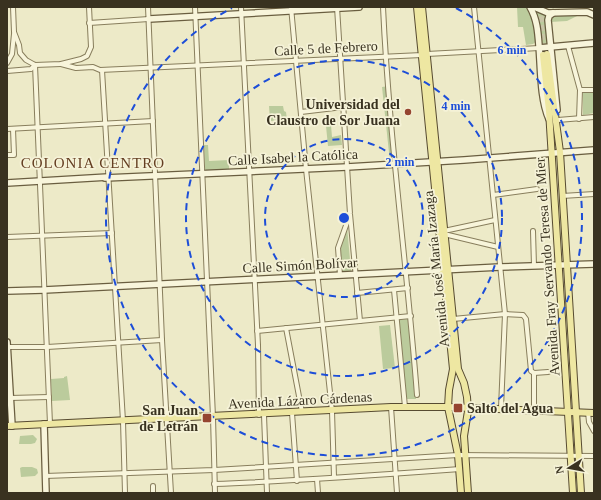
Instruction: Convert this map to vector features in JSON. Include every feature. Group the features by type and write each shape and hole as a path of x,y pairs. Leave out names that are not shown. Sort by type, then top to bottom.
{"main road":[{"name":"Avenida José María Izazaga","path":"417,7 424,54 446,270 458,369 466,391 468,407 464,436 468,493"},
{"name":"Avenida José María Izazaga","path":"422,7 424,54"},
{"name":"Avenida Fray Servando Teresa de Mier","path":"573,493 545,55 560,152 581,493"},
{"name":"Avenida José María Izazaga","path":"435,161 444,232 453,369 448,406 458,455 461,493"},
{"name":"Avenida Lázaro Cárdenas","path":"10,426 261,415 391,407 448,406 591,412"}],"street":[{"path":"7,63 13,51 13,7"},
{"path":"14,32 21,55 35,65 61,64 81,59 89,54 91,47 89,7"},
{"path":"148,7 170,493"},
{"path":"195,7 215,493"},
{"path":"241,7 261,415 267,493"},
{"path":"90,23 241,14 291,9 359,7"},
{"path":"383,7 395,164 411,316 417,394"},
{"path":"474,7 505,314 501,408"},
{"name":"Avenida Fray Servando Teresa de Mier","path":"530,7 536,21 544,106 549,121"},
{"path":"534,7 545,12 587,12 594,15"},
{"path":"337,8 350,214 360,321"},
{"path":"291,9 316,276 323,324 332,410 334,477"},
{"name":"Avenida Fray Servando Teresa de Mier","path":"553,13 548,20 558,120 556,127"},
{"name":"Calle 5 de Febrero","path":"61,64 76,68 93,67 102,70 551,48 594,43"},
{"path":"568,46 580,90 579,119"},
{"path":"7,71 31,70 35,65"},
{"path":"35,65 47,348 48,396 46,493"},
{"path":"102,70 123,421 125,493"},
{"path":"580,90 594,90"},
{"path":"301,112 343,107"},
{"path":"558,120 594,117"},
{"path":"7,129 154,121"},
{"path":"7,155 14,155 13,129"},
{"name":"Calle Isabel la Católica","path":"7,183 347,167 594,150"},
{"path":"493,195 537,189"},
{"path":"562,196 594,194"},
{"path":"340,275 338,248 350,214"},
{"path":"444,232 495,220"},
{"path":"532,231 534,266"},
{"path":"444,232 498,247"},
{"path":"7,238 112,233"},
{"name":"Calle Simón Bolívar","path":"7,291 115,287 500,267 594,264"},
{"path":"357,294 408,288"},
{"path":"394,290 405,407"},
{"path":"453,319 505,314 521,315 525,317 530,370 534,373 534,410"},
{"path":"257,331 411,316"},
{"path":"286,328 302,412"},
{"path":"7,348 47,348 162,340"},
{"path":"7,342 10,426"},
{"path":"534,373 548,372"},
{"path":"9,396 48,396"},
{"path":"391,407 398,493"},
{"path":"591,412 589,422 594,431"},
{"path":"292,413 297,481"},
{"path":"46,476 214,470 458,455 594,456"},
{"path":"214,484 297,481 334,477 459,469"},
{"path":"317,479 318,493"},
{"path":"153,486 153,493"}],"green space":[{"path":"517,7 527,7 533,19 537,41 533,44 526,45 523,27 518,27"},
{"path":"536,9 548,14 548,45 541,45 540,43"},
{"path":"584,13 581,16 579,15 567,21 550,22 552,15"},
{"path":"389,86 396,161 390,162 382,87"},
{"path":"594,90 594,113 583,115 583,91"},
{"path":"269,106 283,106 284,111 286,112 287,120 270,121"},
{"path":"331,125 332,137 341,135 342,145 328,146 326,126"},
{"path":"204,145 208,145 209,161 229,160 229,170 207,171 205,169"},
{"path":"347,226 351,271 340,272 339,248"},
{"path":"409,319 416,399 406,399 399,320"},
{"path":"390,325 395,368 383,369 379,326"},
{"path":"67,376 70,400 52,401 51,379 64,378"},
{"path":"33,435 37,439 35,443 19,444 20,436"},
{"path":"32,467 37,469 38,473 35,476 21,477 20,468"}],"tunnel":[{"path":"540,7 543,55"}],"place":[{"name":"Universidad del Claustro de Sor Juana","path":"408,112"},
{"name":"Salto del Agua","path":"458,408"},
{"name":"San Juan de Letrán","path":"207,418"}],"district":[{"name":"COLONIA CENTRO","path":"93,163"}]}
